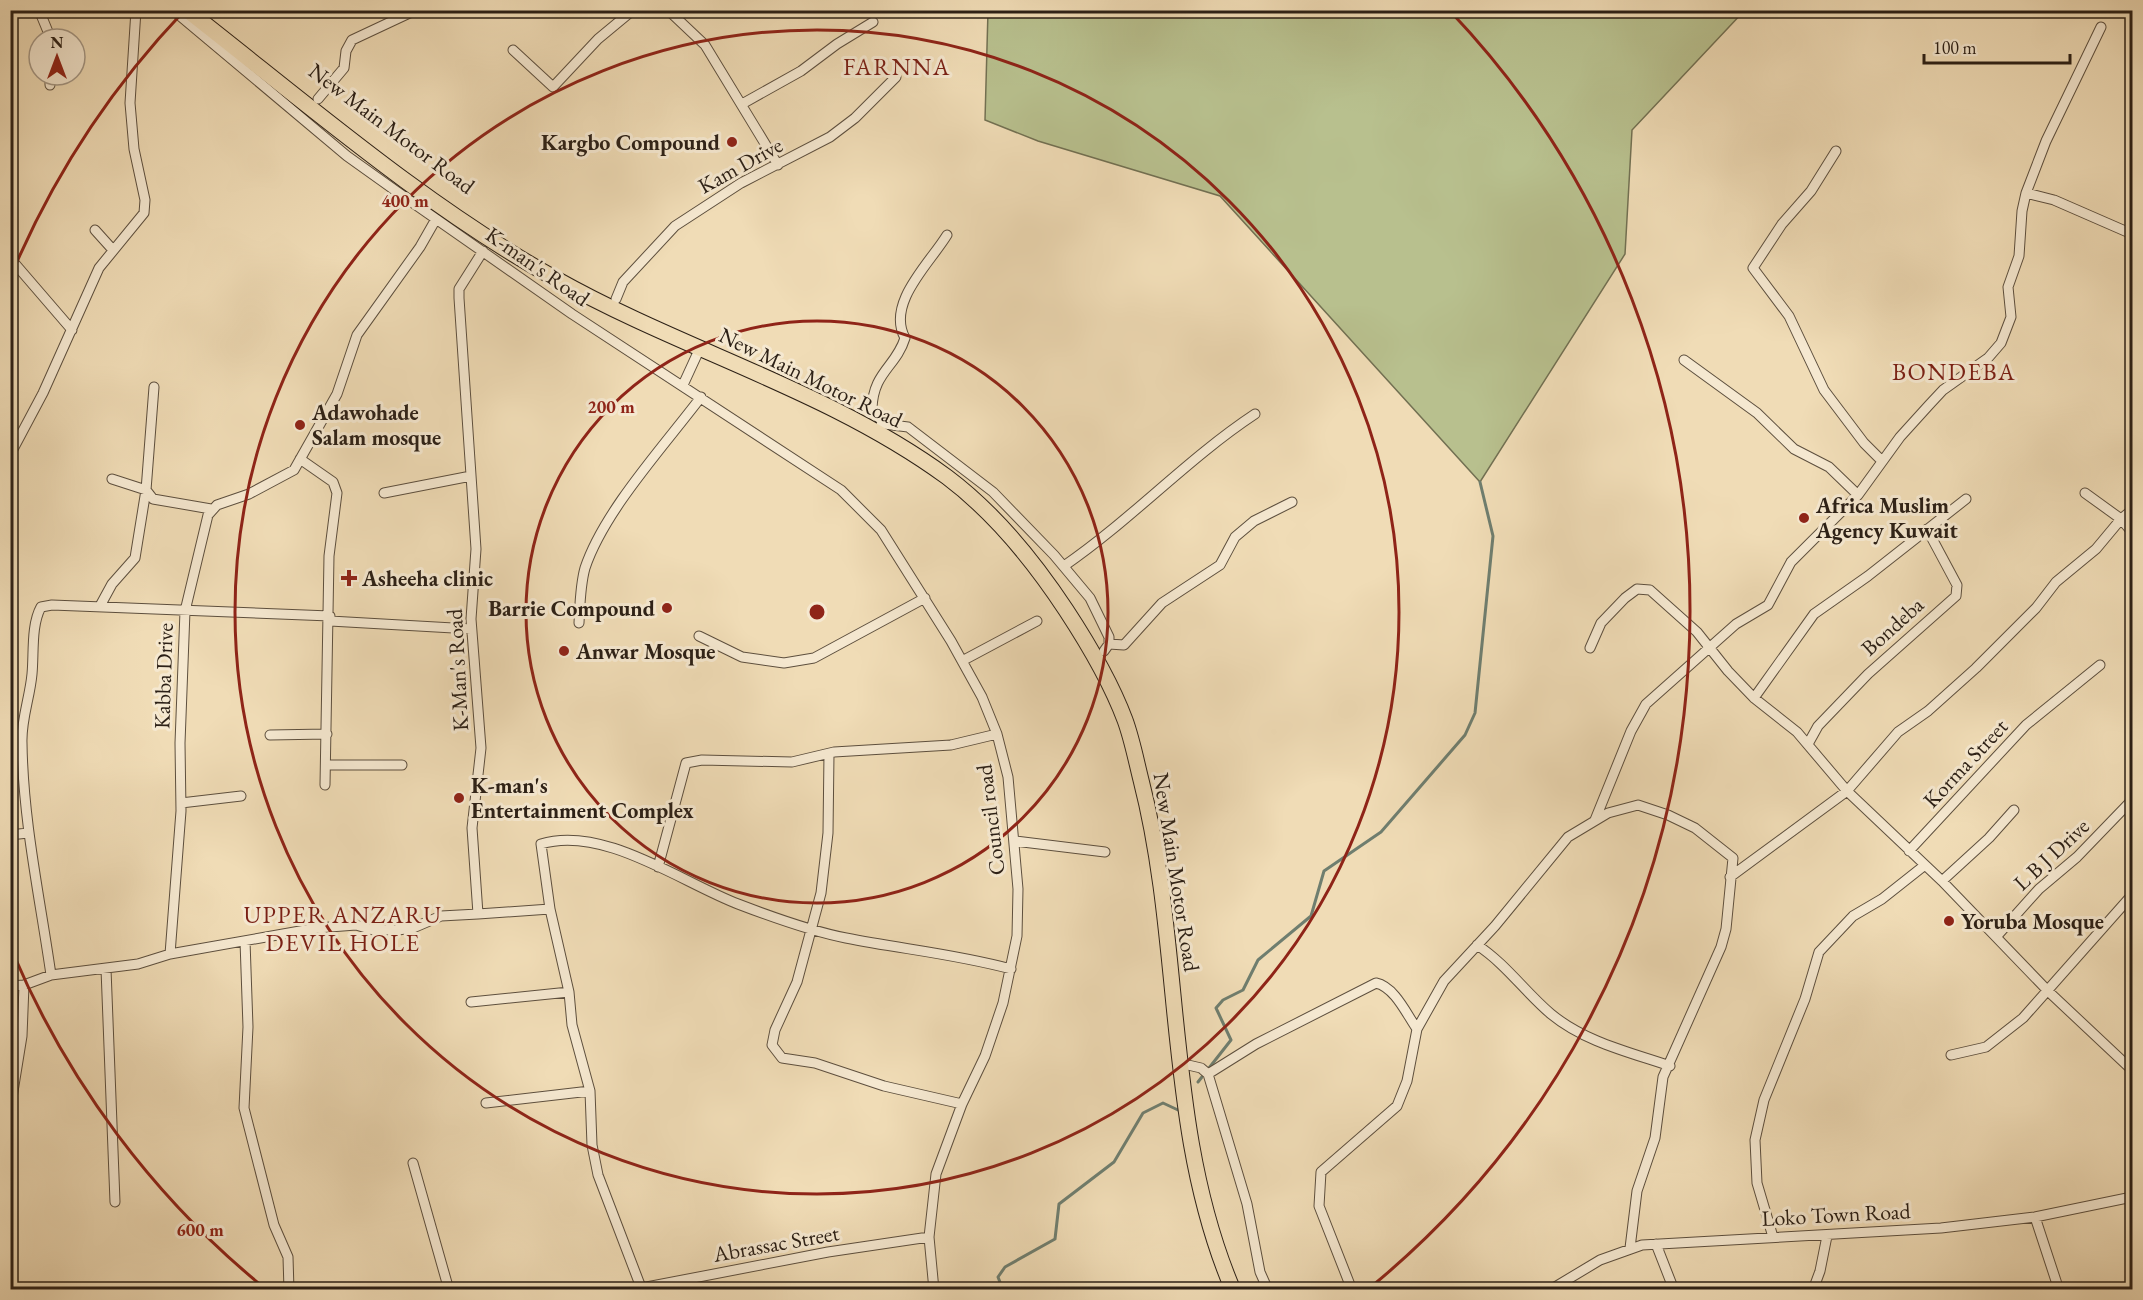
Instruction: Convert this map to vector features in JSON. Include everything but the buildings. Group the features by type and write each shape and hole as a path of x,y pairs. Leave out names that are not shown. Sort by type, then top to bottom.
{"highway":[{"name":"New Main Motor Road","path":"187,10 234,53 476,230 526,261 612,308 806,395 876,431 948,478 991,515 1038,568 1097,657 1126,721 1149,814 1165,913 1180,1065 1202,1201 1233,1290"},
{"name":"New Main Motor Road","path":"201,10 309,107 481,224 561,271 616,299 809,388 883,425 953,471 997,508 1045,561 1107,647 1134,717 1158,808 1173,913 1188,1065 1210,1200 1242,1290"}],"street":[{"path":"39,10 46,27"},
{"path":"10,455 72,330 99,268 144,213 146,207 134,148 130,103 136,10"},
{"path":"173,10 234,53"},
{"path":"309,107 344,68 346,51 352,40 416,10"},
{"path":"513,50 552,87 598,39 633,10"},
{"path":"668,10 705,45 778,165"},
{"path":"742,104 801,71 837,44 873,22"},
{"path":"1595,820 1640,714 1657,693 1744,618 1768,605 1791,562 1858,495 1882,461 1935,398 1988,358 2004,337 2011,317 2008,287 2019,256 2022,211 2026,193 2041,151 2101,27"},
{"name":"Kam Drive","path":"616,299 623,282 675,226 741,183 840,130 896,77"},
{"name":"K-man's Road","path":"309,107 347,156 572,314 748,428"},
{"path":"1836,151 1811,191 1782,224 1753,268 1790,316 1824,390 1882,461"},
{"path":"2026,193 2054,200 2133,234"},
{"path":"112,479 146,490 153,499 211,509 249,494 294,470 337,394 357,335 420,247 436,219"},
{"path":"95,230 113,250"},
{"path":"947,235 900,310 900,329 905,338 902,347 883,371 874,393 872,409 883,425 908,427 975,476 1064,566 1090,598 1107,647 1124,645 1162,603 1220,565 1235,537 1254,521 1292,502"},
{"name":"K-Man's Road","path":"478,914 472,828 481,748 471,629 476,549 459,289 483,251"},
{"path":"10,258 72,330"},
{"path":"10,278 21,273"},
{"path":"682,385 700,348"},
{"path":"1684,360 1757,413 1794,449 1829,467 1858,495"},
{"path":"100,606 112,584 135,558 146,490 154,387"},
{"path":"579,623 582,582 595,543 632,487 701,397"},
{"path":"1064,566 1091,548 1218,438 1255,414"},
{"name":"Council road","path":"748,428 841,489 881,530 925,598 982,697 997,734 1008,777 1015,841 1017,936 1011,969 985,1056 962,1104 936,1174 929,1237 934,1290"},
{"path":"300,459 336,486 329,556 330,619 325,785"},
{"path":"384,493 471,476"},
{"path":"2085,493 2121,519 2133,532"},
{"path":"1754,698 1814,614 1966,499"},
{"name":"Kabba Drive","path":"170,954 181,803 185,611 196,556 211,509"},
{"path":"1730,878 1846,791 1898,732 1928,711 1976,668 2036,609 2056,582 2102,543 2121,519 2133,510"},
{"name":"Bondeba","path":"1808,744 1818,726 1868,674 1956,596 1957,585 1927,529"},
{"path":"1590,648 1608,615 1625,598 1643,588 1650,590 1711,645 1728,671 1754,698 1788,723 1846,791 1942,880 2049,992 2131,1064"},
{"path":"699,636 742,657 784,663 804,660 814,658 925,598"},
{"path":"51,975 39,884 28,833 21,742 30,699 35,624 41,607 100,606 471,629"},
{"path":"962,661 1037,621"},
{"name":"Korma Street","path":"1909,851 2026,725 2100,665"},
{"path":"270,735 327,734"},
{"path":"658,867 686,763 702,760 792,762 829,754 951,745 997,734"},
{"path":"10,742 21,742"},
{"path":"829,754 828,833 821,893 797,982 775,1030 772,1045 775,1052 782,1058 815,1063 884,1086 962,1104"},
{"path":"326,765 402,765"},
{"path":"181,803 241,796"},
{"name":"L B J Drive","path":"1996,937 2039,889 2101,834 2133,800"},
{"path":"1352,1290 1321,1212 1320,1175 1397,1106 1407,1082 1417,1029 1444,981 1543,871 1568,837 1595,820 1638,805 1668,815 1695,828 1733,858 1726,929 1721,947 1670,1066 1663,1077 1655,1138 1637,1191 1630,1248"},
{"path":"1942,880 1989,838 2014,810"},
{"path":"10,836 28,833"},
{"path":"642,1289 598,1176 592,1145 590,1091 572,1025 568,992 540,849 542,844 580,840 614,848 737,903 844,938 970,958 1011,969"},
{"path":"1015,841 1105,852"},
{"path":"1773,1237 1757,1183 1755,1140 1764,1100 1805,999 1820,952 1853,916 1882,899 1925,865"},
{"path":"1951,1055 1980,1049 1995,1041 2023,1018 2049,992 2133,895"},
{"path":"10,986 24,985 51,975 138,964 170,954 327,927 356,925 373,930 398,930 413,928 441,916 550,909"},
{"path":"244,941 248,1027 244,1108 274,1225 288,1257 289,1290"},
{"path":"1477,945 1496,958 1564,1024 1587,1037 1670,1066"},
{"path":"105,969 115,1202"},
{"path":"1208,1074 1256,1044 1376,983 1383,985 1396,998 1417,1029"},
{"path":"10,1110 21,1036 24,985"},
{"path":"471,1002 568,992"},
{"path":"1188,1065 1201,1068 1208,1074 1247,1204 1260,1272 1268,1290"},
{"path":"486,1103 590,1091"},
{"path":"412,1163 449,1290"},
{"name":"Loko Town Road","path":"1550,1290 1575,1274 1630,1248 1656,1244 1941,1228 2035,1217 2133,1197"},
{"path":"2035,1217 2059,1290"},
{"path":"1813,1290 1820,1271 1827,1236"},
{"name":"Abrassac Street","path":"631,1290 828,1252 929,1237"},
{"path":"1656,1244 1674,1290"}],"green space":[{"path":"988,10 1744,11 1632,130 1625,254 1480,482 1220,196 1038,141 985,120"}],"waterway":[{"path":"1198,1082 1231,1040 1216,1008 1223,1000 1243,990 1258,960 1311,916 1324,871 1381,832 1465,735 1475,713 1493,536 1480,482"},
{"path":"1003,1290 998,1277 1005,1267 1055,1239 1059,1204 1114,1162 1143,1113 1163,1103 1178,1110"}],"place":[{"name":"Kargbo Compound","path":"732,142"},
{"name":"Adawohade Salam mosque","path":"300,425"},
{"name":"Africa Muslim Agency Kuwait","path":"1804,518"},
{"name":"Asheeha clinic","path":"349,578"},
{"name":"Barrie Compound","path":"667,608"},
{"name":"Anwar Mosque","path":"564,651"},
{"name":"K-man's Entertainment Complex","path":"459,798"},
{"name":"Yoruba Mosque","path":"1949,921"}],"district":[{"name":"FARNNA","path":"897,67"},
{"name":"BONDEBA","path":"1954,372"},
{"name":"UPPER ANZARU DEVIL HOLE","path":"343,929"}]}
